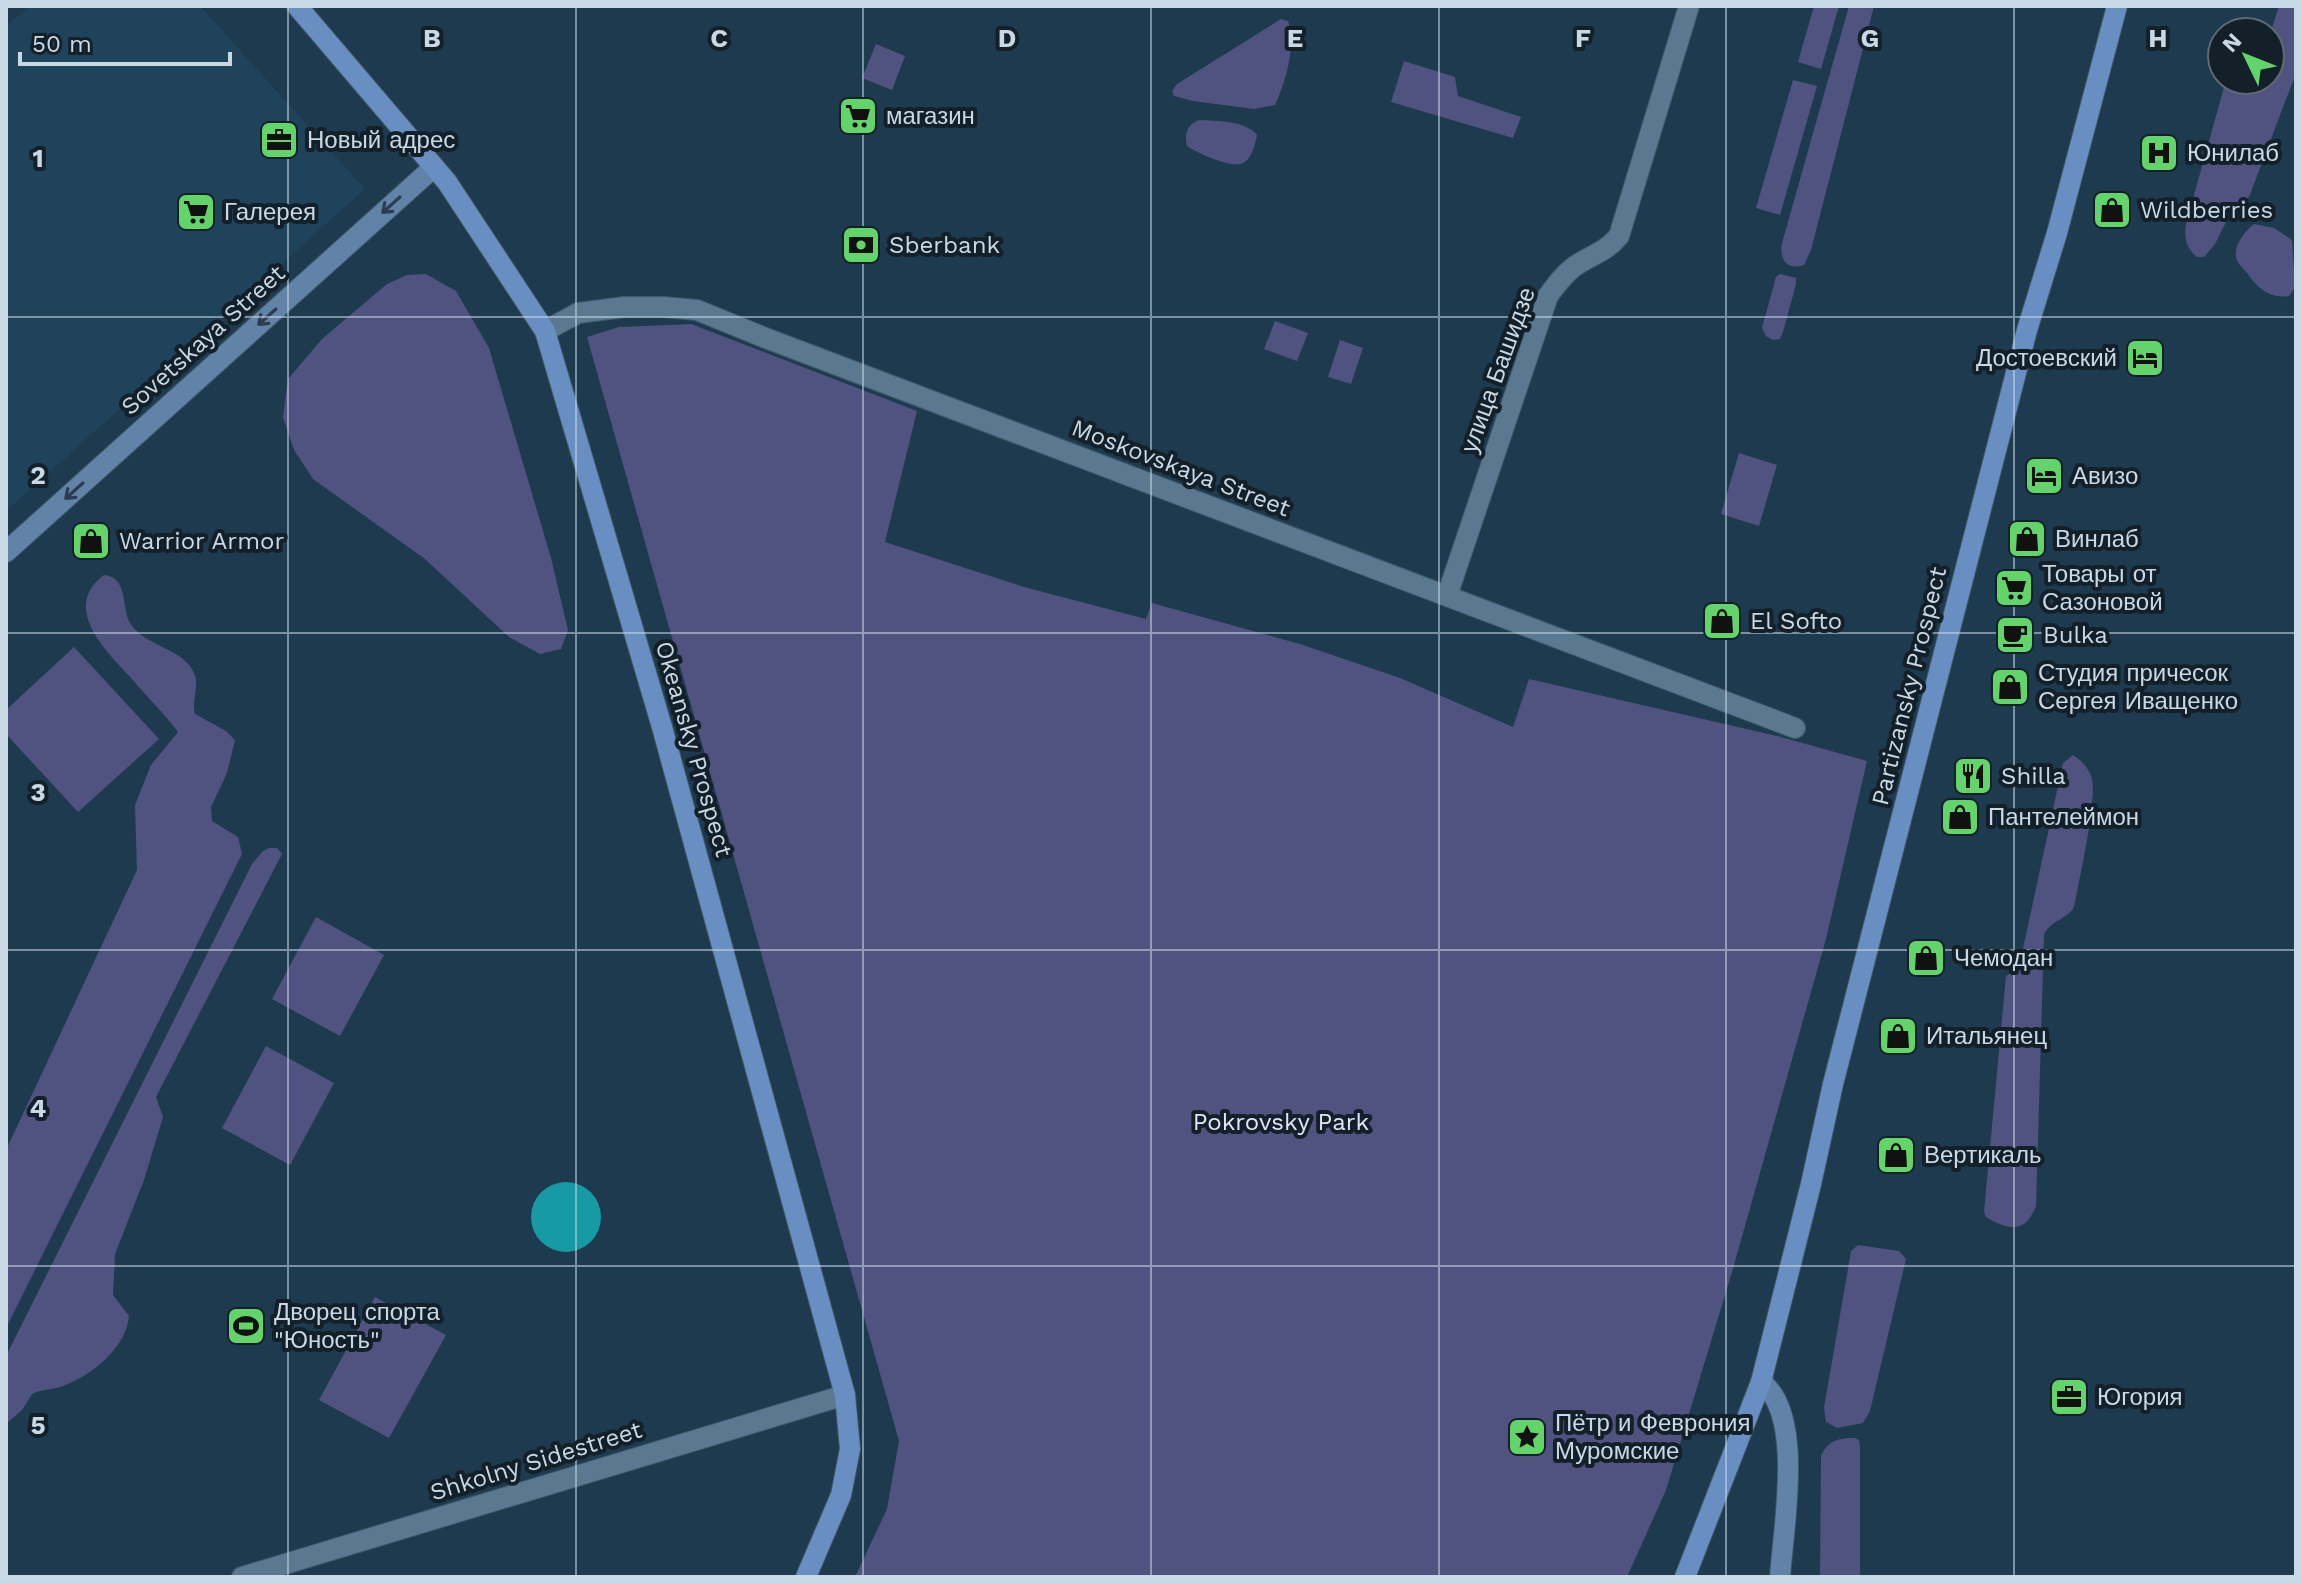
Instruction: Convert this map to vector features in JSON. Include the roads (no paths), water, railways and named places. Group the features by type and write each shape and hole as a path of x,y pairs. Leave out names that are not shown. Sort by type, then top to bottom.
{"main road":[{"name":"Okeansky Prospect","path":"297,6 434,167 545,331 662,727 845,1395 850,1449 841,1495 806,1577"},
{"name":"Partizansky Prospect","path":"1685,1577 1761,1382 1833,1084 2023,346 2057,233 2117,6"}],"street":[{"name":"улица Башидзе","path":"1447,596 1548,296 1577,265 1600,254 1619,236 1689,6"},
{"name":"Sovetskaya Street","path":"6,552 434,167"},
{"name":"Moskovskaya Street","path":"545,331 578,313 625,307 697,310 1795,728"},
{"path":"1761,1382 1776,1398 1785,1428 1787,1476 1780,1577"},
{"name":"Shkolny Sidestreet","path":"242,1577 845,1395"}],"place":[{"name":"магазин","path":"858,116"},
{"name":"Новый адрес","path":"279,140"},
{"name":"Юнилаб","path":"2159,153"},
{"name":"Wildberries","path":"2112,210"},
{"name":"Галерея","path":"196,212"},
{"name":"Sberbank","path":"861,245"},
{"name":"Достоевский","path":"2145,358"},
{"name":"Авизо","path":"2044,476"},
{"name":"Винлаб","path":"2027,539"},
{"name":"Warrior Armor","path":"91,541"},
{"name":"Товары от Сазоновой","path":"2014,588"},
{"name":"El Softo","path":"1722,621"},
{"name":"Bulka","path":"2015,635"},
{"name":"Студия причесок Сергея Иващенко","path":"2010,687"},
{"name":"Shilla","path":"1973,776"},
{"name":"Пантелеймон","path":"1960,817"},
{"name":"Чемодан","path":"1926,958"},
{"name":"Итальянец","path":"1898,1036"},
{"name":"Вертикаль","path":"1896,1155"},
{"name":"Дворец спорта \"Юность\"","path":"246,1326"},
{"name":"Югория","path":"2069,1397"},
{"name":"Пётр и Феврония Муромские","path":"1527,1437"}],"park label":[{"name":"Pokrovsky Park","path":"1281,1122"}]}
